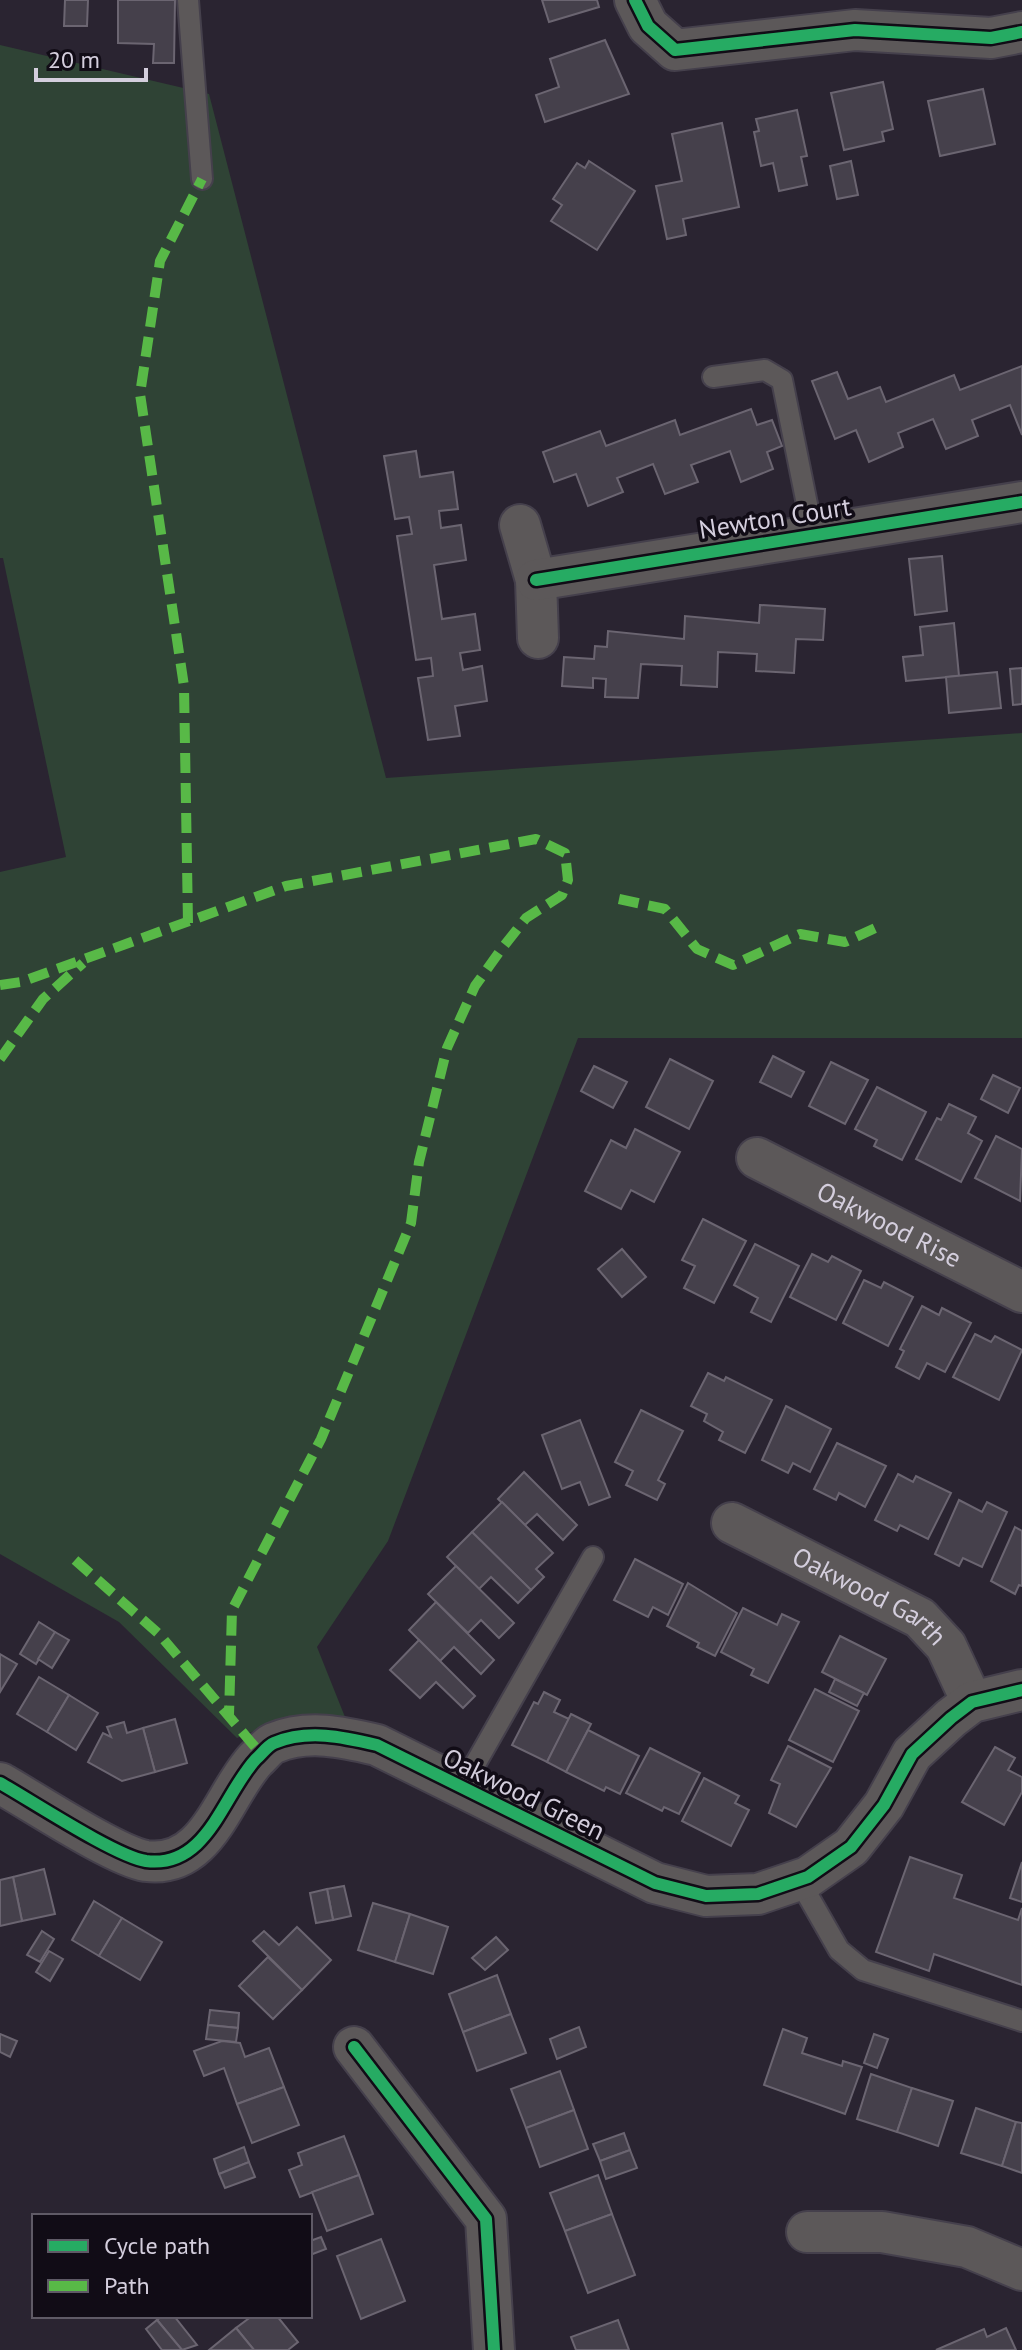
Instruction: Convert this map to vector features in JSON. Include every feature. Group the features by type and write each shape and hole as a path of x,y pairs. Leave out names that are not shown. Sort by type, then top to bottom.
{"street":[{"path":"635,0 648,26 675,50 855,30 991,38 1022,32"},
{"name":"Newton Court","path":"536,580 1022,502"},
{"path":"520,525 536,580 538,638"},
{"name":"Oakwood Rise","path":"757,1158 1022,1292"},
{"name":"Oakwood Garth","path":"732,1523 920,1618 946,1646 972,1702"},
{"name":"Oakwood Green","path":"0,1783 127,1855 162,1861 180,1857 195,1847 245,1771 272,1743 308,1735 342,1736 377,1745 655,1883 706,1896 758,1894 799,1880 851,1847 884,1805 912,1754 972,1702 1022,1690"},
{"path":"354,2047 486,2219 494,2350"},
{"path":"807,2232 882,2232 953,2244 1022,2270"}],"lane":[{"path":"188,0 202,179"},
{"path":"713,377 765,370 782,380 813,534"},
{"path":"461,1789 593,1557"},
{"path":"799,1880 839,1950 863,1970 1022,2021"}],"green space":[{"path":"0,45 209,94 386,778 1022,733 1022,1038 578,1038 388,1541 317,1647 345,1717 273,1723 237,1738 119,1622 0,1554 0,872 66,857 3,558 0,558"}],"building":[{"path":"65,0 88,0 87,26 64,26"},
{"path":"118,0 175,0 174,63 153,63 154,44 118,43"},
{"path":"542,0 597,0 599,7 549,22"},
{"path":"605,40 629,94 545,122 536,95 559,87 550,59"},
{"path":"883,82 893,129 882,132 884,141 844,150 831,93"},
{"path":"983,89 995,144 940,156 928,101"},
{"path":"797,110 807,156 801,157 807,185 779,191 773,163 761,166 754,132 759,131 756,119"},
{"path":"722,123 739,207 683,219 686,235 667,239 656,186 682,181 672,134"},
{"path":"589,161 635,191 597,250 551,221 562,205 553,199 577,163 585,168"},
{"path":"851,161 858,195 837,199 830,166"},
{"path":"1022,366 1022,435 1010,405 972,420 978,436 946,449 933,419 898,433 903,447 869,462 856,430 835,439 812,381 837,372 848,399 880,387 886,402 954,375 960,390"},
{"path":"751,409 757,425 772,420 782,446 767,452 773,469 741,482 730,451 691,465 698,482 665,494 653,464 617,478 623,492 588,506 576,474 554,482 543,452 600,431 606,446 675,420 680,435"},
{"path":"416,451 420,477 453,472 458,509 439,511 441,528 461,525 466,560 434,565 442,619 475,614 480,650 460,653 463,670 482,666 487,701 455,706 460,736 428,740 418,678 433,676 431,658 416,660 397,536 412,534 409,517 395,519 384,456"},
{"path":"942,556 947,611 915,615 909,559"},
{"path":"760,605 825,609 823,640 796,639 794,673 756,671 757,654 718,652 717,687 681,685 682,666 641,664 638,698 605,697 606,679 593,678 593,688 562,686 564,657 594,659 595,646 607,647 608,631 684,639 685,616 759,623"},
{"path":"954,623 959,676 906,681 903,657 923,655 920,627"},
{"path":"1022,668 1022,704 1013,705 1010,669"},
{"path":"997,672 1001,708 949,713 946,677"},
{"path":"773,1056 804,1072 791,1097 760,1082"},
{"path":"670,1059 713,1081 689,1129 646,1107"},
{"path":"831,1062 868,1080 845,1124 809,1106"},
{"path":"594,1066 627,1082 613,1108 581,1091"},
{"path":"993,1075 1020,1088 1008,1113 981,1099"},
{"path":"877,1087 926,1112 902,1160 874,1146 877,1140 855,1129"},
{"path":"949,1104 976,1117 968,1133 982,1141 961,1182 916,1159 937,1118 941,1120"},
{"path":"635,1129 680,1152 654,1202 631,1190 621,1209 585,1191 611,1140 626,1148"},
{"path":"996,1136 1022,1149 1020,1201 975,1178"},
{"path":"703,1219 746,1241 714,1303 684,1288 695,1266 682,1260"},
{"path":"755,1244 799,1266 771,1322 751,1312 758,1298 734,1285"},
{"path":"622,1249 646,1277 622,1297 598,1269"},
{"path":"812,1254 828,1262 832,1256 861,1271 836,1320 790,1297"},
{"path":"864,1280 881,1288 884,1282 913,1297 888,1346 843,1323"},
{"path":"922,1306 939,1315 942,1308 971,1323 945,1372 927,1363 919,1379 896,1367 904,1351 900,1349"},
{"path":"975,1334 991,1342 995,1336 1022,1350 999,1400 953,1377"},
{"path":"708,1373 724,1381 726,1377 772,1400 745,1453 719,1440 723,1432 704,1421 707,1414 691,1406"},
{"path":"786,1406 831,1429 810,1472 793,1463 788,1473 762,1460"},
{"path":"641,1410 683,1431 658,1480 665,1484 657,1500 626,1485 633,1471 615,1462"},
{"path":"580,1420 610,1497 589,1505 580,1482 562,1489 542,1435"},
{"path":"837,1443 886,1466 865,1507 839,1493 836,1500 814,1489"},
{"path":"524,1472 577,1525 563,1540 537,1514 525,1525 498,1499"},
{"path":"898,1474 913,1482 916,1476 951,1493 928,1539 900,1525 897,1531 875,1520"},
{"path":"959,1500 982,1512 987,1502 1007,1512 982,1567 963,1558 959,1566 935,1554"},
{"path":"502,1502 553,1553 536,1569 544,1577 531,1590 472,1532"},
{"path":"1015,1527 1022,1531 1022,1586 1019,1585 1015,1594 991,1581"},
{"path":"472,1532 531,1590 518,1603 491,1577 479,1589 447,1557"},
{"path":"635,1559 683,1584 668,1615 653,1607 648,1617 614,1600"},
{"path":"456,1566 514,1623 499,1638 481,1620 468,1633 428,1594"},
{"path":"688,1583 737,1613 715,1656 697,1647 699,1643 667,1626"},
{"path":"436,1602 494,1660 481,1674 454,1647 440,1661 409,1630"},
{"path":"743,1608 777,1625 782,1614 799,1622 768,1683 751,1675 754,1669 721,1652"},
{"path":"39,1622 55,1632 36,1664 20,1654"},
{"path":"55,1632 69,1640 52,1668 38,1659"},
{"path":"840,1636 886,1659 867,1695 822,1672"},
{"path":"419,1640 475,1696 463,1708 436,1682 420,1698 390,1670"},
{"path":"0,1654 17,1664 0,1692"},
{"path":"39,1677 69,1695 47,1732 17,1714"},
{"path":"835,1679 864,1693 857,1706 829,1692"},
{"path":"815,1689 859,1711 833,1762 789,1740"},
{"path":"544,1692 560,1700 554,1712 569,1719 547,1762 512,1745 534,1702 538,1704"},
{"path":"69,1695 98,1713 76,1750 47,1732"},
{"path":"571,1714 591,1724 566,1772 547,1762"},
{"path":"175,1719 187,1763 155,1772 143,1728"},
{"path":"124,1722 127,1733 143,1728 155,1772 122,1781 88,1762 103,1733 111,1737 107,1727"},
{"path":"588,1730 639,1756 620,1794 606,1787 604,1791 566,1772"},
{"path":"788,1746 831,1768 796,1827 769,1813 780,1784 771,1780"},
{"path":"995,1747 1015,1758 1008,1770 1022,1777 1022,1792 1004,1825 962,1802"},
{"path":"650,1748 700,1773 679,1814 664,1807 662,1811 626,1793"},
{"path":"704,1778 739,1796 735,1803 749,1810 731,1846 682,1821"},
{"path":"910,1857 962,1875 954,1898 1018,1920 1022,1908 1022,1985 934,1954 929,1971 876,1952"},
{"path":"1022,1862 1022,1902 1010,1898"},
{"path":"44,1869 55,1914 22,1921 13,1877"},
{"path":"13,1877 22,1921 0,1926 0,1880"},
{"path":"344,1886 351,1916 333,1920 327,1889"},
{"path":"327,1889 333,1920 316,1923 310,1893"},
{"path":"94,1901 122,1918 99,1956 72,1940"},
{"path":"373,1903 410,1914 395,1962 358,1950"},
{"path":"410,1914 448,1927 433,1974 395,1962"},
{"path":"122,1918 162,1942 140,1980 99,1956"},
{"path":"297,1927 331,1960 302,1990 253,1941 264,1931 279,1945"},
{"path":"42,1931 54,1939 40,1962 27,1955"},
{"path":"496,1937 508,1950 485,1970 472,1958"},
{"path":"49,1951 63,1959 50,1981 36,1972"},
{"path":"268,1957 302,1990 273,2019 239,1986"},
{"path":"497,1975 511,2014 463,2032 449,1994"},
{"path":"210,2010 239,2013 238,2028 208,2025"},
{"path":"511,2014 526,2053 477,2071 463,2032"},
{"path":"208,2025 238,2028 236,2042 206,2039"},
{"path":"579,2027 586,2047 557,2059 550,2039"},
{"path":"783,2029 807,2038 802,2053 842,2066 843,2061 862,2067 845,2114 764,2085"},
{"path":"0,2034 17,2041 10,2057 0,2052"},
{"path":"874,2034 888,2039 877,2068 864,2063"},
{"path":"222,2041 240,2043 245,2057 269,2048 284,2087 237,2104 224,2068 204,2076 194,2051"},
{"path":"560,2071 574,2110 526,2128 511,2089"},
{"path":"871,2074 912,2088 897,2132 857,2119"},
{"path":"284,2087 299,2125 252,2143 237,2104"},
{"path":"912,2088 953,2101 938,2146 897,2132"},
{"path":"976,2108 1016,2122 1002,2166 961,2153"},
{"path":"574,2110 588,2149 540,2167 526,2128"},
{"path":"1016,2122 1022,2123 1022,2173 1002,2166"},
{"path":"624,2133 630,2150 600,2161 593,2144"},
{"path":"344,2136 359,2175 300,2197 289,2170 302,2165 298,2153"},
{"path":"244,2147 249,2162 219,2174 214,2159"},
{"path":"630,2150 637,2168 606,2179 600,2161"},
{"path":"249,2162 255,2177 225,2188 219,2174"},
{"path":"359,2175 373,2214 327,2231 312,2192"},
{"path":"598,2175 612,2214 565,2231 550,2193"},
{"path":"612,2214 635,2275 588,2293 565,2231"},
{"path":"321,2237 326,2249 312,2254 312,2240"},
{"path":"381,2239 405,2301 361,2319 337,2256"},
{"path":"176,2318 197,2345 182,2350 157,2320"},
{"path":"249,2318 279,2318 298,2342 288,2350 254,2350 236,2328"},
{"path":"157,2320 182,2350 162,2350 146,2329"},
{"path":"618,2320 629,2350 576,2350 571,2337"},
{"path":"236,2328 254,2350 209,2350"},
{"path":"1006,2328 1016,2350 936,2350 984,2329 987,2337"}],"marked path":[{"path":"188,923 184,686 140,394 160,261 202,179"},
{"path":"0,985 21,982 286,886 536,839 565,853 568,880 562,895 526,918 500,951 475,986 447,1048 419,1162 411,1223 321,1439 232,1610 229,1715"},
{"path":"619,899 665,909 697,949 733,965 800,934 845,942 882,925"},
{"path":"0,1059 43,999 83,963"},
{"path":"75,1560 159,1634 261,1754"}],"cycle path":[{"path":"635,0 648,26 675,50 855,30 991,38 1022,32"},
{"path":"536,580 1022,502"},
{"path":"0,1783 73,1827 132,1857 146,1861 167,1860 185,1853 199,1841 212,1826 244,1774 271,1744 300,1736 338,1737 377,1745 655,1883 706,1896 758,1894 808,1877 851,1847 884,1805 912,1754 951,1718 972,1702 1022,1690"},
{"path":"354,2047 486,2219 494,2350"}]}
